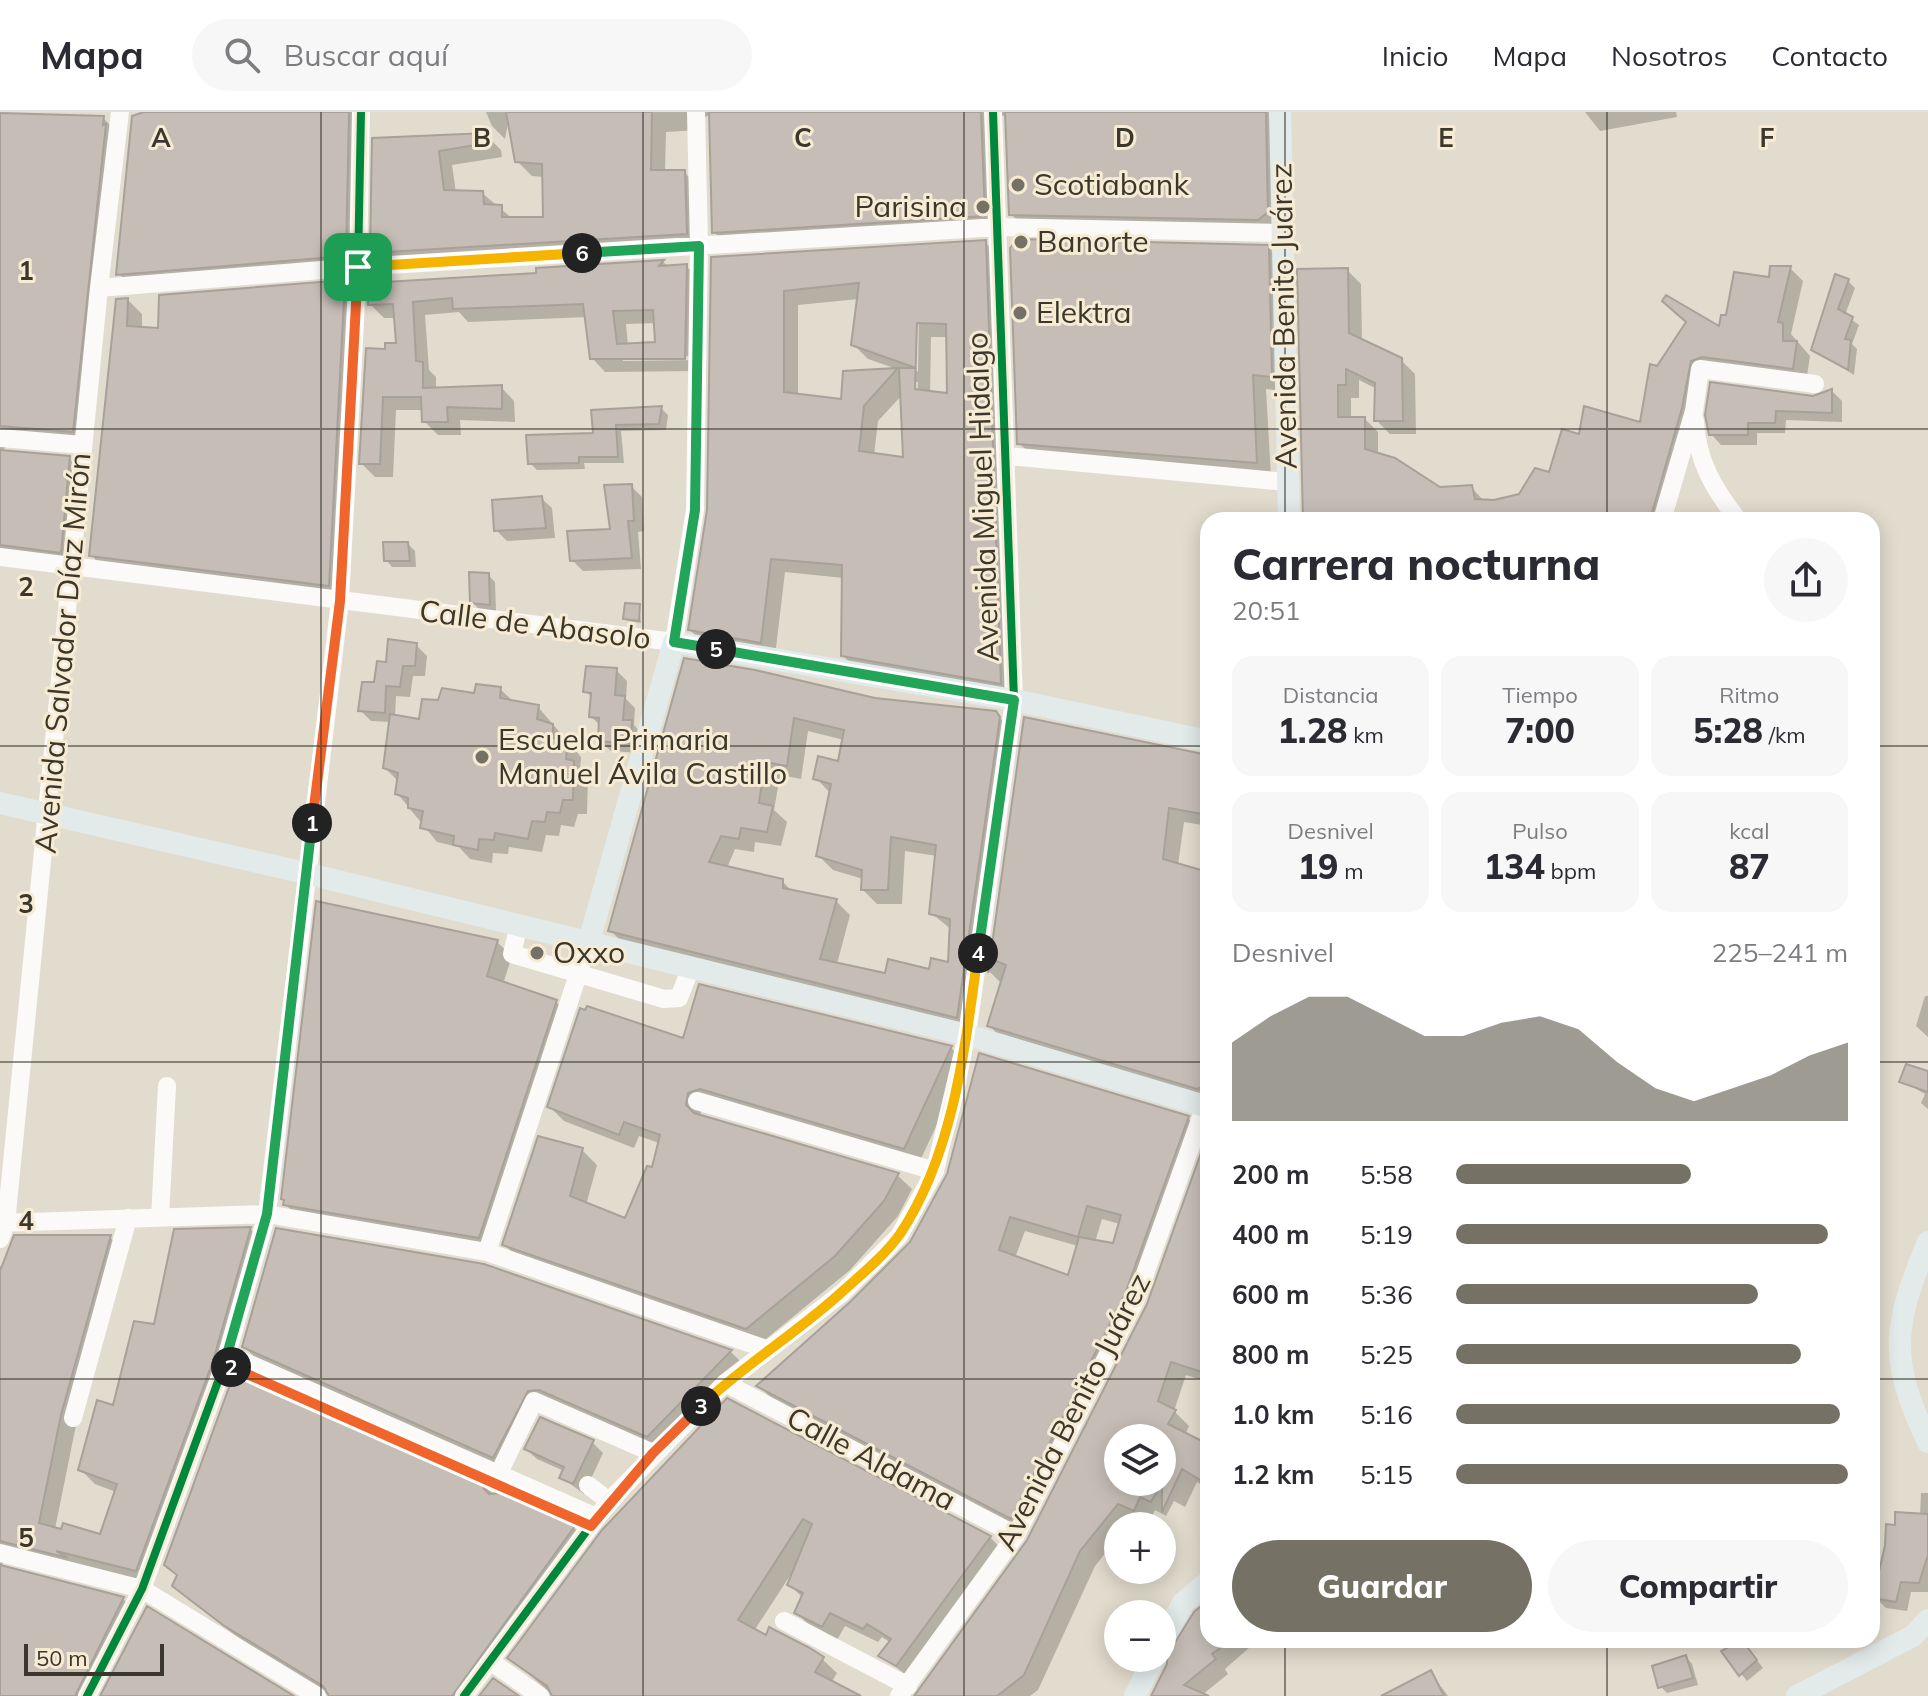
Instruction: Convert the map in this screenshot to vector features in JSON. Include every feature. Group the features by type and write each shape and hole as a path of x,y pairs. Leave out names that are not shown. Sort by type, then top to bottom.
{"main road":[{"name":"Avenida Benito Juárez","path":"1280,112 1289,512"},
{"name":"Calle de Abasolo","path":"674,642 1014,700 1200,739"},
{"path":"589,941 674,642"},
{"name":"Avenida Benito Juárez","path":"0,803 589,941 967,1035 1200,1101"},
{"path":"1928,1242 1905,1298 1897,1353 1909,1401 1928,1442"},
{"path":"1176,1616 1183,1603 1200,1589"},
{"path":"1797,1696 1913,1636 1928,1620"},
{"path":"1135,1696 1147,1672"}],"street":[{"path":"87,1696 142,1589 226,1360 267,1214 305,873 340,601 358,267 361,112"},
{"path":"674,642 695,510 699,246 696,112"},
{"name":"Avenida Miguel Hidalgo","path":"464,1696 609,1501 725,1383 842,1293 899,1236 935,1171 967,1035 1014,700 993,112"},
{"name":"Avenida Salvador Díaz Mirón","path":"2,1228 49,814 71,565 119,113"},
{"path":"99,288 358,267 998,227 1282,233"},
{"path":"1664,512 1694,411 1700,369 1815,384"},
{"path":"1694,411 1696,442 1711,484 1732,512"},
{"path":"0,438 83,445"},
{"path":"1007,456 1287,482"},
{"name":"Calle de Abasolo","path":"0,557 674,642"},
{"path":"519,924 512,954 675,1000 691,967"},
{"path":"487,1252 589,941"},
{"path":"160,1217 167,1086"},
{"path":"697,1101 935,1171"},
{"name":"Avenida Benito Juárez","path":"904,1691 1016,1535 1136,1299 1200,1122"},
{"path":"2,1228 128,1218 267,1214 487,1252 766,1349"},
{"path":"73,1418 128,1218"},
{"path":"226,1360 594,1522"},
{"name":"Calle Aldama","path":"725,1383 1016,1535"},
{"path":"499,1480 535,1404 652,1454"},
{"path":"588,1485 609,1501"},
{"path":"0,1553 142,1589 317,1696"},
{"path":"784,1621 904,1691"},
{"path":"490,1661 540,1696"}],"building":[{"path":"144,112 349,112 346,256 116,275 132,116"},
{"path":"506,112 652,112 651,170 685,170 687,234 370,253 372,138 487,133 488,143 439,151 444,190 483,191 484,204 502,205 502,217 543,217 542,164 515,162"},
{"path":"709,112 981,112 985,216 712,233"},
{"path":"1005,112 1266,112 1268,212 1258,220 1009,215"},
{"path":"0,113 104,116 103,125 106,124 73,432 0,426"},
{"path":"1018,239 1269,245 1272,377 1253,375 1257,463 1017,444 1010,248"},
{"path":"986,240 1001,684 841,656 842,565 771,559 761,643 688,630 707,510 711,257","holes":["859,283 851,345 916,368 899,368 903,457 859,451 864,406 898,368 843,371 841,399 784,392 784,291","917,323 946,324 947,393 915,389"]},
{"path":"664,260 659,266 687,264 685,359 590,359 583,304 453,309 452,298 413,302 416,361 423,362 423,388 502,385 502,409 447,407 448,422 422,422 421,397 383,397 380,464 359,464 366,348 385,349 385,343 396,343 393,304 368,305 369,283 536,273 536,268","holes":["653,310 655,342 617,344 613,311"]},
{"path":"1770,266 1791,266 1778,322 1783,323 1783,341 1797,341 1793,369 1702,357 1691,361 1682,408 1652,512 1303,512 1297,269 1348,268 1349,333 1402,358 1403,421 1374,421 1375,383 1346,369 1346,385 1338,385 1338,417 1365,417 1365,449 1395,458 1440,487 1472,485 1475,499 1494,500 1519,494 1535,468 1549,472 1562,429 1579,434 1584,406 1640,422 1650,364 1657,366 1686,322 1662,301 1666,295 1719,326 1721,315 1726,315 1734,272 1769,277"},
{"path":"1835,274 1849,279 1838,309 1853,317 1845,339 1851,340 1848,370 1811,350"},
{"path":"345,280 329,586 89,556 116,299 128,298 127,326 158,328 159,295"},
{"path":"1710,382 1813,396 1832,389 1832,413 1776,411 1775,423 1748,423 1748,435 1709,435 1705,415"},
{"path":"662,406 659,424 616,425 618,457 579,457 579,463 528,464 526,435 593,433 591,410"},
{"path":"0,450 70,456 61,553 0,545"},
{"path":"632,484 634,521 628,521 632,558 570,561 567,531 610,529 604,485"},
{"path":"542,496 546,528 494,531 492,500"},
{"path":"383,542 408,542 410,561 384,561"},
{"path":"469,572 489,573 490,605 470,603"},
{"path":"625,603 640,604 639,621 623,619"},
{"path":"388,639 417,643 415,666 403,666 400,687 386,686 385,713 358,711 362,682 374,682 377,661 386,662"},
{"path":"684,658 755,670 875,698 996,711 1000,717 957,1018 608,931","holes":["794,718 844,730 838,761 818,756 813,779 831,784 816,856 862,870 861,890 888,890 891,837 936,845 929,914 950,919 948,962 931,958 929,969 888,959 885,973 820,959 837,899 783,888 783,879 709,862 721,836 739,839 741,828 767,832 773,806 759,803 765,762 787,766"]},
{"path":"586,666 617,668 615,695 625,696 623,720 632,720 631,744 598,741 599,718 589,717 591,693 583,692"},
{"path":"476,684 501,687 500,698 539,705 537,719 553,724 553,738 568,741 566,759 574,761 573,800 563,800 560,813 547,812 545,822 532,821 528,839 495,833 494,840 479,839 478,850 453,845 454,836 420,828 423,811 408,808 408,798 395,794 398,773 383,768 390,714 419,719 422,699 438,700 442,688 474,693"},
{"path":"1024,717 1200,753 1200,814 1169,808 1163,859 1200,870 1200,1088 987,1026 1006,965 994,960 988,973"},
{"path":"316,901 498,940 487,976 557,1000 479,1238 283,1205 284,1200 281,1199"},
{"path":"699,984 952,1046 904,1149 700,1089 688,1093 686,1105 694,1113 899,1173 884,1201 835,1256 746,1329 502,1245 538,1136 583,1148 570,1196 625,1218 647,1166 652,1167 660,1135 624,1122 619,1135 547,1107 580,1008 585,1010 587,1006 683,1038"},
{"path":"979,1053 1189,1116 1125,1294 1011,1519 756,1386 850,1302 910,1242 947,1174","holes":["1087,1206 1121,1215 1113,1243 1079,1237 1068,1275 999,1250 1010,1217 1078,1237"]},
{"path":"1906,1064 1928,1071 1928,1092 1899,1082"},
{"path":"1200,1155 1200,1371 1171,1362 1158,1401 1176,1410 1168,1424 1104,1424 1104,1496 1154,1496 1151,1502 1140,1497 1134,1511 1118,1504 1112,1512 1104,1512 1104,1521 1080,1551 1024,1675 997,1696 914,1696 1027,1540 1147,1304"},
{"path":"251,1227 213,1361 136,1571 0,1541 0,1271 14,1235 111,1235 61,1415 39,1523 61,1529 63,1523 100,1534 117,1484 78,1470 97,1400 113,1405 134,1321 154,1324 174,1229"},
{"path":"276,1228 484,1264 732,1350 647,1437 539,1390 528,1391 493,1458 242,1347"},
{"path":"235,1371 483,1480 484,1489 489,1494 500,1493 575,1526 452,1696 329,1696 323,1686 223,1625 172,1586 177,1575 164,1565"},
{"path":"727,1398 991,1536 896,1666 878,1656 891,1639 867,1624 863,1629 830,1613 822,1627 794,1613 803,1593 787,1585 812,1524 803,1519 738,1620 766,1635 769,1627 810,1648 824,1657 815,1672 861,1696 552,1696 547,1686 507,1658 602,1530"},
{"path":"540,1417 594,1440 573,1484 559,1478 564,1467 524,1449"},
{"path":"1176,1428 1200,1440 1200,1480 1182,1469 1176,1482"},
{"path":"1162,1496 1169,1496 1162,1512"},
{"path":"1895,1512 1928,1514 1928,1555 1919,1583 1901,1582 1896,1602 1880,1599 1880,1567 1886,1524 1895,1525"},
{"path":"0,1565 124,1597 75,1696 0,1696"},
{"path":"147,1606 294,1696 100,1696"},
{"path":"1200,1607 1200,1648 1220,1648 1212,1654 1216,1659 1184,1685 1209,1696 1151,1696 1163,1672 1176,1672 1176,1641"},
{"path":"1748,1648 1757,1660 1739,1676 1721,1651"},
{"path":"1686,1655 1693,1678 1658,1688 1652,1666"},
{"path":"1431,1670 1444,1696 1381,1696"},
{"path":"493,1678 519,1696 479,1696"}],"cycle path":[{"path":"87,1696 142,1589 224,1365 267,1214 340,601 358,267 361,112"},
{"path":"464,1696 609,1501 725,1383 842,1293 899,1236 935,1171 967,1035 1014,700 993,112"}],"place":[{"name":"Scotiabank","path":"1018,185"},
{"name":"Parisina","path":"983,207"},
{"name":"Banorte","path":"1021,242"},
{"name":"Elektra","path":"1020,313"},
{"name":"Escuela Primaria Manuel Ávila Castillo","path":"482,757"},
{"name":"Oxxo","path":"537,953"}],"route":[{"path":"699,246 695,510 674,642 1014,700 967,1035 935,1171 899,1236 842,1293 725,1383 653,1453 609,1501 591,1526 224,1365 267,1214 305,873 340,601 358,267 699,246"}]}
